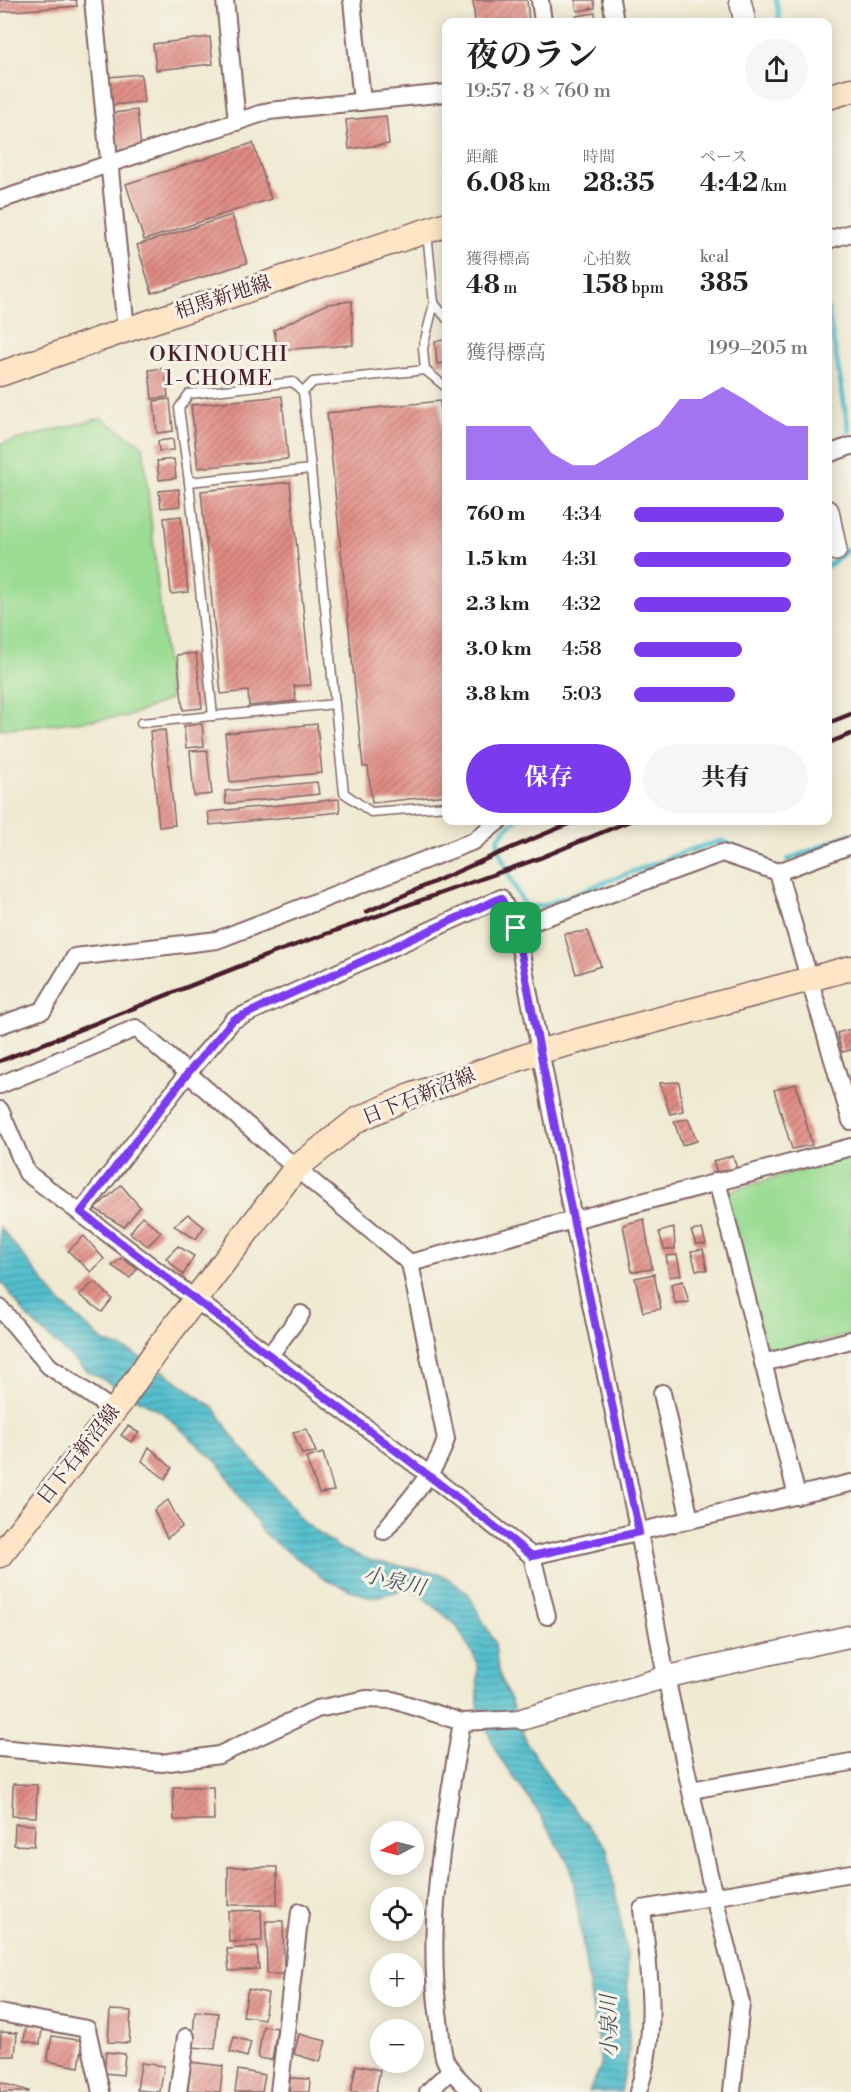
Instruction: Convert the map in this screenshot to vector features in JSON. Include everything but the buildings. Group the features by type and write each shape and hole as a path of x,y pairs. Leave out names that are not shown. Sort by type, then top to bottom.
{"main road":[{"path":"832,96 851,90"},
{"name":"相馬新地線","path":"0,374 437,227"},
{"name":"日下石新沼線","path":"0,1556 118,1406 158,1348 296,1168 357,1120 413,1095 541,1051 851,968"}],"street":[{"path":"93,0 126,330"},
{"path":"225,0 237,122"},
{"path":"352,0 362,102"},
{"path":"540,0 542,18"},
{"path":"611,0 614,18"},
{"path":"740,0 744,18"},
{"path":"0,200 269,111 442,94"},
{"path":"832,239 851,233"},
{"path":"832,453 851,446"},
{"path":"0,1025 43,1010 75,957 217,940 474,841 494,825"},
{"path":"516,928 722,853 778,872 851,845"},
{"path":"778,872 851,1121"},
{"path":"81,1212 188,1073 233,1020 501,898 516,928 573,1219 639,1532 666,1677 714,1897 741,2003 732,2092"},
{"path":"0,1085 136,1028 296,1168 410,1263 446,1439 443,1452 384,1531"},
{"path":"0,1110 27,1173 428,1474 532,1556 547,1616"},
{"path":"410,1263 851,1147"},
{"path":"717,1181 797,1496"},
{"path":"0,1308 49,1366 118,1406"},
{"path":"269,1356 301,1314"},
{"path":"763,1363 851,1340"},
{"path":"662,1393 690,1520"},
{"path":"532,1556 851,1483"},
{"path":"0,1748 162,1763 219,1755 317,1709 366,1699 393,1700 465,1722 523,1719 666,1677 851,1636"},
{"path":"465,1722 439,1854 435,1994 445,2058 472,2092"},
{"path":"690,1790 851,1762"},
{"path":"638,2092 646,2068 652,2027 642,1909 851,1873"},
{"path":"279,2092 300,1912"},
{"path":"0,2013 87,2029 101,2092"},
{"path":"178,2092 186,2037"},
{"path":"428,2092 452,2069"}],"lane":[{"path":"425,370 423,348 434,303 437,227"},
{"path":"434,303 442,313"},
{"path":"303,392 313,382 425,370 442,384"},
{"path":"213,716 189,482 179,408 189,394 293,382 303,392 344,794 371,812 442,806"},
{"path":"189,482 311,469"},
{"path":"141,723 335,704"}],"green space":[{"path":"101,418 143,446 170,699 129,716 0,730 0,444"},
{"path":"851,1158 851,1334 773,1354 766,1350 728,1199 729,1191"}],"water":[{"name":"小泉川","path":"0,1227 60,1302 104,1342 129,1351 166,1373 216,1410 232,1436 305,1523 339,1548 373,1561 441,1574 467,1592 495,1643 498,1670 528,1745 558,1791 607,1848 627,1955 629,2050 621,2092 589,2092 601,2065 571,1867 535,1807 497,1754 478,1706 477,1662 456,1625 412,1588 371,1598 328,1581 264,1534 220,1465 163,1413 84,1369 28,1318 0,1280"}],"waterway":[{"path":"776,0 779,18"},
{"path":"832,332 849,432"},
{"path":"832,563 851,547"},
{"path":"510,825 499,838 499,848 509,875 526,907 542,906 690,850 722,841 766,860"},
{"path":"788,860 851,834"}],"railway":[{"path":"832,721 851,714"},
{"path":"832,741 851,734"},
{"path":"366,912 566,825"},
{"path":"0,1061 273,953 540,858 620,825"}],"district":[{"name":"OKINOUCHI 1-CHOME","path":"219,367"}],"route":[{"path":"501,898 516,928 573,1219 639,1532 532,1556 428,1474 194,1300 81,1212 188,1073 233,1020 501,898"}]}
